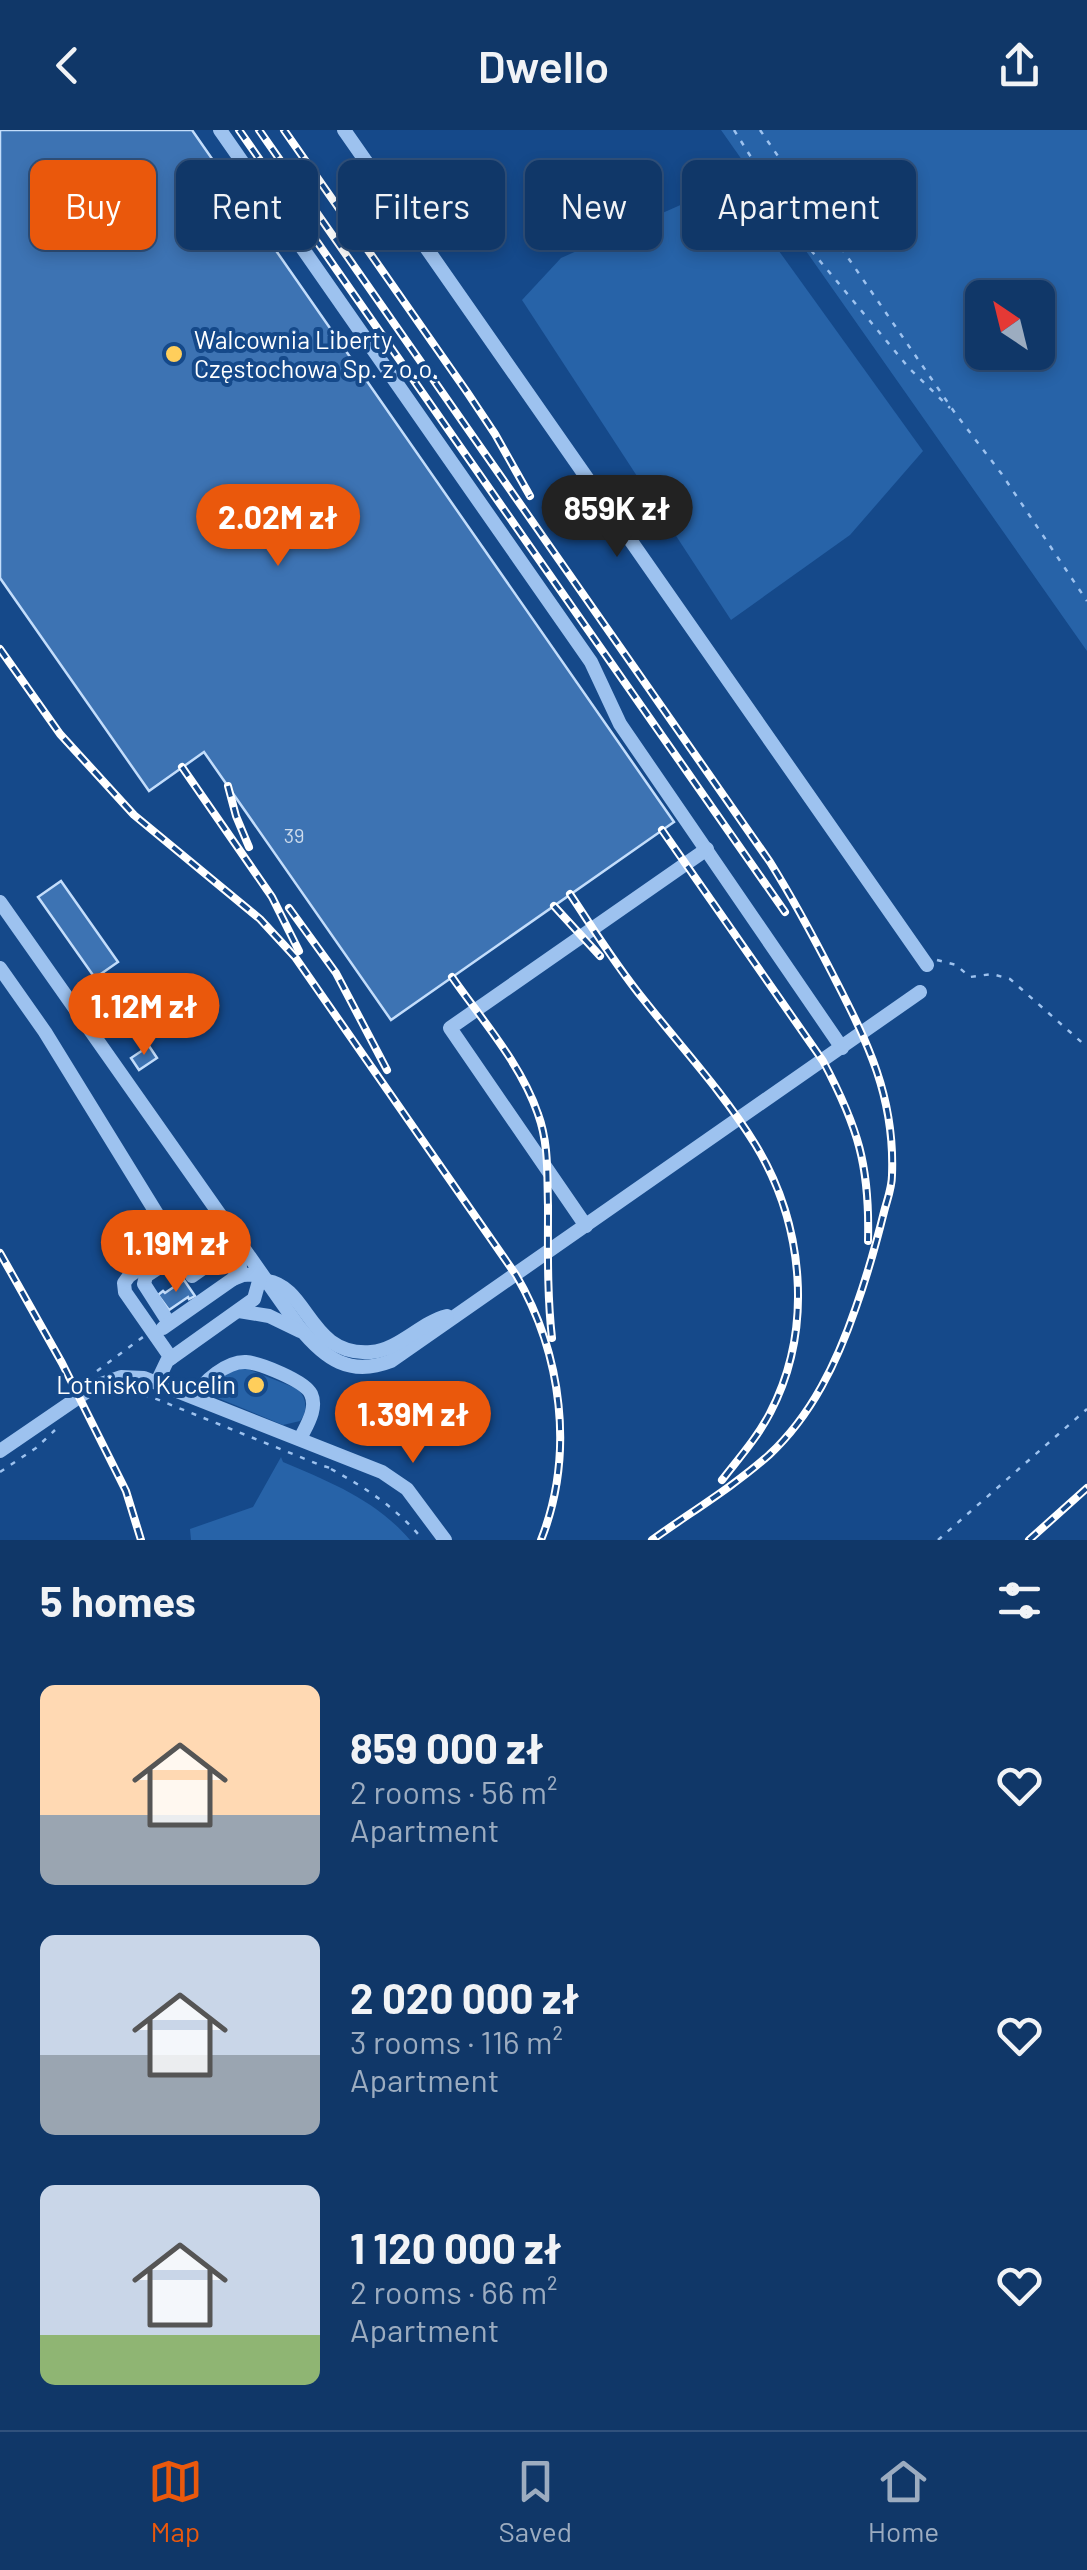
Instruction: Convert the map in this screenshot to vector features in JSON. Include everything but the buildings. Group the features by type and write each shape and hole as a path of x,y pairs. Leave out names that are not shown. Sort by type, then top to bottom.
{"street":[{"path":"220,130 591,662 620,724 842,1048"},
{"path":"344,130 927,964"},
{"path":"586,1226 450,1028 707,849"},
{"path":"0,902 260,1277 315,1347 332,1360 350,1366 375,1367 390,1361 920,992"},
{"path":"0,968 45,1032 176,1244 180,1253 146,1276 144,1284 170,1324"},
{"path":"171,1358 125,1292 124,1282 176,1244 194,1242 210,1264 192,1276"},
{"path":"156,1336 235,1283 240,1268 239,1242"},
{"path":"156,1336 235,1283 260,1277 288,1290 326,1338 354,1352 386,1349 434,1320 459,1315"},
{"path":"156,1382 171,1358 254,1299 260,1277"},
{"path":"240,1311 269,1316 306,1335"},
{"path":"196,1398 208,1379 234,1365 245,1362 276,1372 304,1384 312,1395 312,1411 300,1439"},
{"path":"0,1452 95,1386 131,1376 156,1382 397,1481 420,1503 445,1540"}],"path":[{"path":"734,130 805,243 909,368 955,413"},
{"path":"760,130 1087,601"},
{"path":"927,964 939,960 956,965 970,978 992,974 1010,979 1087,1046"},
{"path":"108,1394 149,1396 326,1466 385,1502 423,1540"},
{"path":"938,1540 1087,1409"},
{"path":"0,1472 55,1430"}],"shaded area":[{"path":"721,130 1087,130 1087,651 805,250 916,250 916,160 742,160"},
{"path":"682,204 682,250 778,250 923,451 850,535 731,620 522,300 561,258 579,250 662,250 662,213"},
{"path":"245,1368 298,1389 305,1405 300,1421 283,1425 213,1396 214,1382"},
{"path":"281,1457 283,1462 367,1503 410,1540 191,1540 190,1529 253,1507"}],"railway":[{"path":"239,130 785,912"},
{"path":"259,130 770,862 846,1000 884,1095 892,1147 890,1189 856,1307 822,1387 798,1423 769,1455 652,1540"},
{"path":"284,130 467,392 530,496"},
{"path":"0,649 60,734 134,815 260,919 295,957 516,1275 544,1338 559,1405 558,1473 541,1540"},
{"path":"182,767 272,897 299,951"},
{"path":"228,786 249,847"},
{"path":"662,830 823,1061 859,1148 867,1191 868,1241"},
{"path":"570,894 624,975 743,1125 772,1175 793,1242 798,1312 784,1381 754,1439 722,1480"},
{"path":"554,906 600,956"},
{"path":"289,908 336,973 387,1070"},
{"path":"452,977 511,1060 542,1125 547,1160 552,1338"},
{"path":"0,1253 62,1363 126,1491 141,1540"},
{"path":"1029,1540 1087,1488"}],"place":[{"name":"Walcownia Liberty Częstochowa Sp. z o.o.","path":"174,354"},
{"name":"Lotnisko Kucelin","path":"256,1385"}]}
